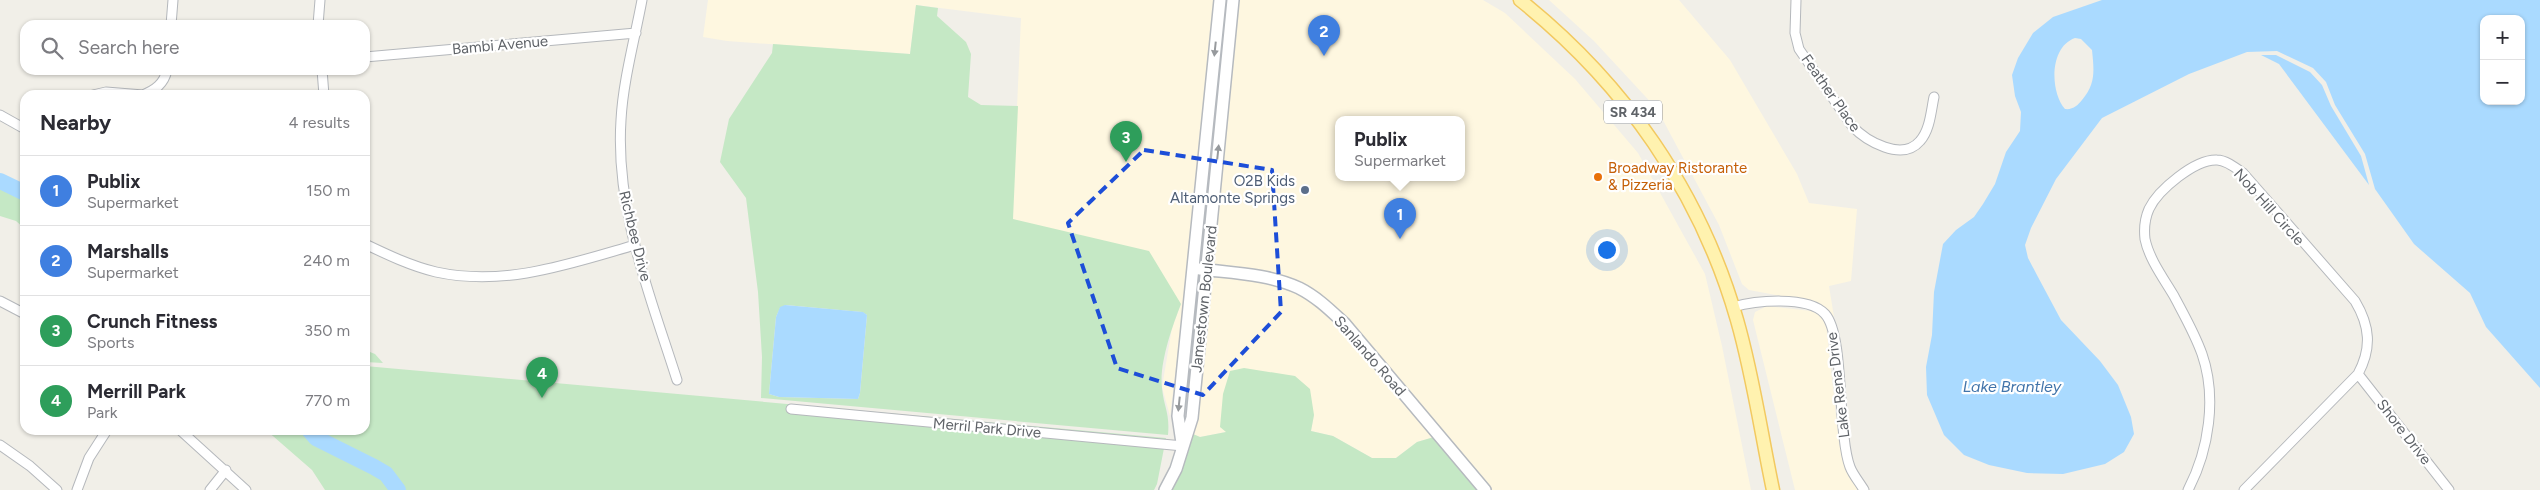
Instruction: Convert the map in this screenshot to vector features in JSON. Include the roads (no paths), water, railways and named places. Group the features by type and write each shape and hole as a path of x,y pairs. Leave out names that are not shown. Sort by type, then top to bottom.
{"main road":[{"name":"SR 434","path":"1520,0 1589,61 1640,122 1673,172 1693,208 1717,261 1733,307 1746,356 1773,490"}],"street":[{"path":"171,20 173,0"},
{"path":"318,20 320,0"},
{"name":"Richbee Drive","path":"642,0 621,120 623,197 635,245 677,380"},
{"name":"Jamestown Boulevard","path":"1183,446 1178,416 1220,0"},
{"name":"Jamestown Boulevard","path":"1164,490 1176,469 1192,418 1233,0"},
{"name":"Feather Place","path":"1796,0 1795,33 1799,48 1852,126 1862,137 1874,144 1893,149 1905,149 1915,146 1927,129 1934,97"},
{"name":"Bambi Avenue","path":"370,57 636,33"},
{"path":"154,90 164,81 166,75"},
{"path":"322,75 324,90"},
{"path":"0,115 20,125"},
{"name":"Nob Hill Circle","path":"2188,490 2200,465 2205,441 2209,413 2209,387 2203,356 2194,333 2151,255 2146,240 2145,224 2148,211 2154,200 2186,171 2199,163 2216,160 2236,168 2355,301 2365,316 2368,336 2368,351 2358,374 2244,490"},
{"path":"370,246 404,262 436,272 492,279 543,271 635,245"},
{"name":"Sanlando Road","path":"1194,268 1274,279 1300,288 1322,303 1345,324 1485,490"},
{"name":"Lake Rena Drive","path":"1733,307 1764,300 1813,306 1824,312 1834,332 1844,442 1850,468 1864,490"},
{"path":"0,302 20,312"},
{"name":"Shore Drive","path":"2358,374 2449,490"},
{"name":"Merril Park Drive","path":"791,409 1183,446"},
{"path":"77,490 89,458 104,435"},
{"path":"186,435 246,490"},
{"path":"0,445 30,466 57,490"},
{"path":"210,490 226,470"}],"water":[{"name":"Lake Brantley","path":"2102,0 2540,0 2540,388 2486,327 2470,293 2414,244 2375,189 2365,154 2335,105 2326,82 2313,68 2277,51 2247,52 2189,74 2102,118 2056,179 2031,228 2025,245 2028,258 2061,320 2100,361 2118,385 2131,417 2134,434 2124,452 2105,464 2063,474 2027,473 1989,465 1964,455 1944,435 1927,395 1926,367 1932,335 1934,292 1943,244 1956,230 1974,217 1983,204 1995,184 2006,152 2020,131 2021,112 2015,96 2012,75 2018,58 2033,33 2053,17","holes":["2075,38 2081,39 2092,50 2092,82 2087,94 2080,102 2073,108 2065,109 2057,92 2055,81 2056,60 2066,43"]},
{"path":"2261,55 2276,55 2310,72 2322,85 2331,106 2361,156 2369,185 2279,64"},
{"path":"785,305 863,312 867,315 858,399 779,397 769,394 776,317 780,307"}],"waterway":[{"path":"0,181 20,191"},
{"path":"313,435 386,474 398,490"}],"place":[{"name":"Marshalls","path":"1324,56"},
{"name":"Crunch Fitness","path":"1126,162"},
{"name":"Broadway Ristorante & Pizzeria","path":"1598,177"},
{"name":"O2B Kids Altamonte Springs","path":"1305,190"},
{"name":"Publix","path":"1400,239"},
{"name":"Merrill Park","path":"542,398"}]}
